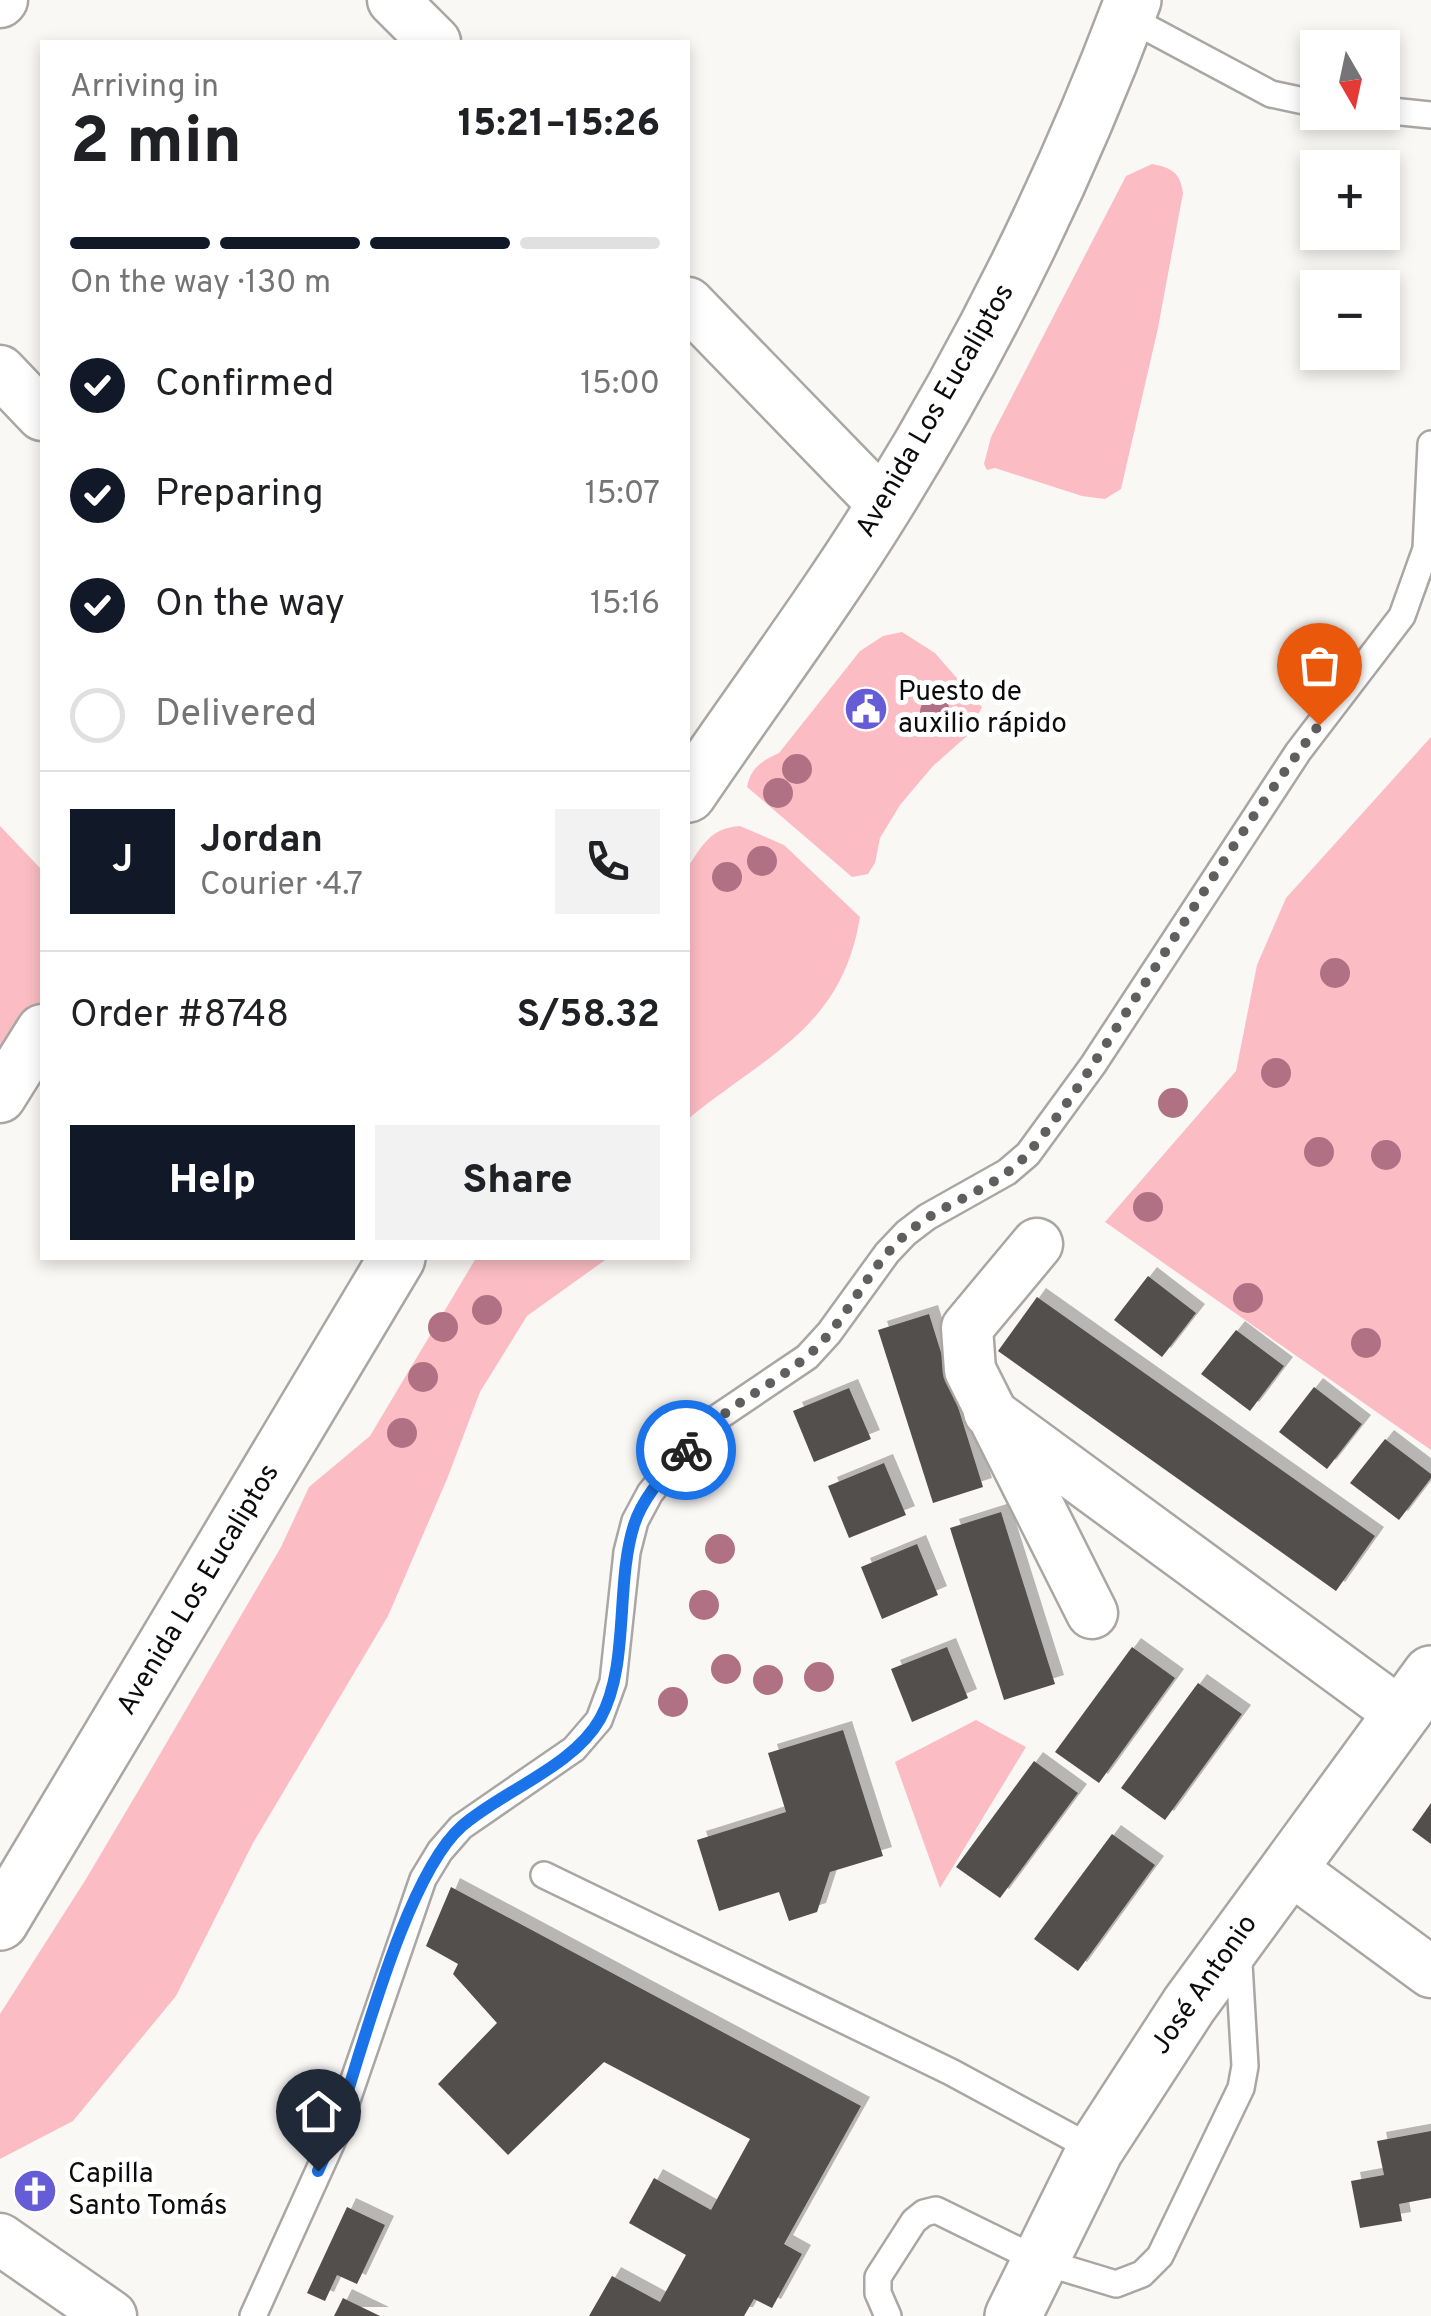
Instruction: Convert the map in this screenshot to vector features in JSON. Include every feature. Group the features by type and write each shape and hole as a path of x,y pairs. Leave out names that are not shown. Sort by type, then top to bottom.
{"street":[{"path":"394,0 433,40"},
{"name":"Avenida Los Eucaliptos","path":"690,791 884,506 965,371 1008,290 1074,148 1130,8"},
{"path":"690,305 884,506"},
{"path":"0,371 40,413"},
{"path":"0,1097 40,1033"},
{"path":"1037,1244 966,1328 970,1370 1092,1613"},
{"name":"Avenida Los Eucaliptos","path":"0,1922 397,1260"},
{"path":"988,1412 1416,1694"},
{"name":"José Antonio","path":"1013,2316 1095,2150 1237,1938 1416,1694"},
{"path":"1288,1867 1431,1972"},
{"path":"0,2239 111,2316"}],"lane":[{"path":"1130,8 1271,94 1300,100"},
{"path":"1400,112 1431,115"},
{"path":"254,2316 334,2135 423,1879 461,1826 574,1749 599,1720 613,1682 627,1552 635,1520 650,1493 705,1426 806,1358 906,1233 1008,1172 1028,1154 1093,1065 1298,752 1402,616 1426,549 1431,444"},
{"path":"544,1875 952,2072 1095,2150"},
{"path":"878,2313 878,2277 914,2222 924,2213 936,2210 1040,2260 1116,2284 1142,2274 1160,2256 1241,2088 1246,2066 1237,1938"}],"shaded area":[{"path":"1152,164 1174,172 1183,193 1158,328 1121,489 1105,499 1082,496 995,468 987,470 984,464 991,437 1126,176"},
{"path":"902,632 935,653 982,707 967,736 933,766 900,805 880,838 875,863 868,874 852,877 747,787 754,770 779,753 860,651 883,636"},
{"path":"1431,737 1431,1450 1105,1222 1236,1071 1257,965 1286,898"},
{"path":"0,826 40,868 40,1003 0,1069"},
{"path":"740,826 784,845 860,917 851,955 818,1013 772,1056 690,1118 690,864 703,844 730,827"},
{"path":"475,1260 605,1260 527,1316 480,1392 388,1616 253,1843 176,1996 73,2121 0,2159 0,2014 150,1771 281,1547 309,1487 370,1436"},
{"path":"976,1720 1026,1747 940,1888 895,1762"}],"building":[{"path":"1148,1276 1196,1313 1162,1357 1114,1320"},
{"path":"1037,1297 1375,1536 1336,1591 998,1351"},
{"path":"929,1314 983,1487 933,1503 878,1330"},
{"path":"1236,1330 1284,1366 1250,1411 1201,1374"},
{"path":"1314,1387 1362,1424 1327,1469 1279,1432"},
{"path":"849,1388 871,1439 814,1462 793,1411"},
{"path":"1385,1439 1431,1474 1399,1520 1350,1483"},
{"path":"884,1463 906,1515 849,1538 828,1486"},
{"path":"1001,1512 1055,1684 1004,1700 950,1528"},
{"path":"917,1544 938,1595 882,1619 861,1567"},
{"path":"947,1647 968,1698 912,1722 891,1669"},
{"path":"1132,1647 1175,1678 1099,1783 1055,1752"},
{"path":"1198,1683 1242,1714 1165,1820 1121,1788"},
{"path":"843,1730 883,1856 830,1872 817,1912 789,1921 779,1892 719,1911 697,1840 786,1812 768,1753"},
{"path":"1034,1761 1078,1793 1000,1898 956,1867"},
{"path":"1431,1803 1431,1844 1412,1830"},
{"path":"1112,1834 1155,1865 1078,1971 1034,1939"},
{"path":"451,1887 861,2106 784,2244 802,2254 772,2308 754,2299 744,2316 589,2316 612,2276 660,2302 686,2255 629,2223 654,2178 711,2210 750,2139 604,2062 508,2155 438,2084 497,2023 453,1974 458,1964 426,1946"},
{"path":"1431,2131 1431,2198 1399,2204 1402,2221 1360,2228 1351,2181 1384,2175 1377,2141"},
{"path":"347,2207 385,2225 357,2284 337,2275 325,2301 307,2293"},
{"path":"343,2298 349,2301 380,2316 334,2316"}],"way so far":[{"path":"686,1450 705,1426 806,1358 906,1233 1008,1172 1028,1154 1093,1065 1319,725"}],"place":[{"name":"Puesto de auxilio rápido","path":"866,709"},
{"name":"Capilla Santo Tomás","path":"35,2191"}],"route":[{"path":"318,2171 423,1879 440,1851 461,1826 574,1749 599,1720 613,1682 627,1552 635,1520 650,1493 686,1450"}]}
